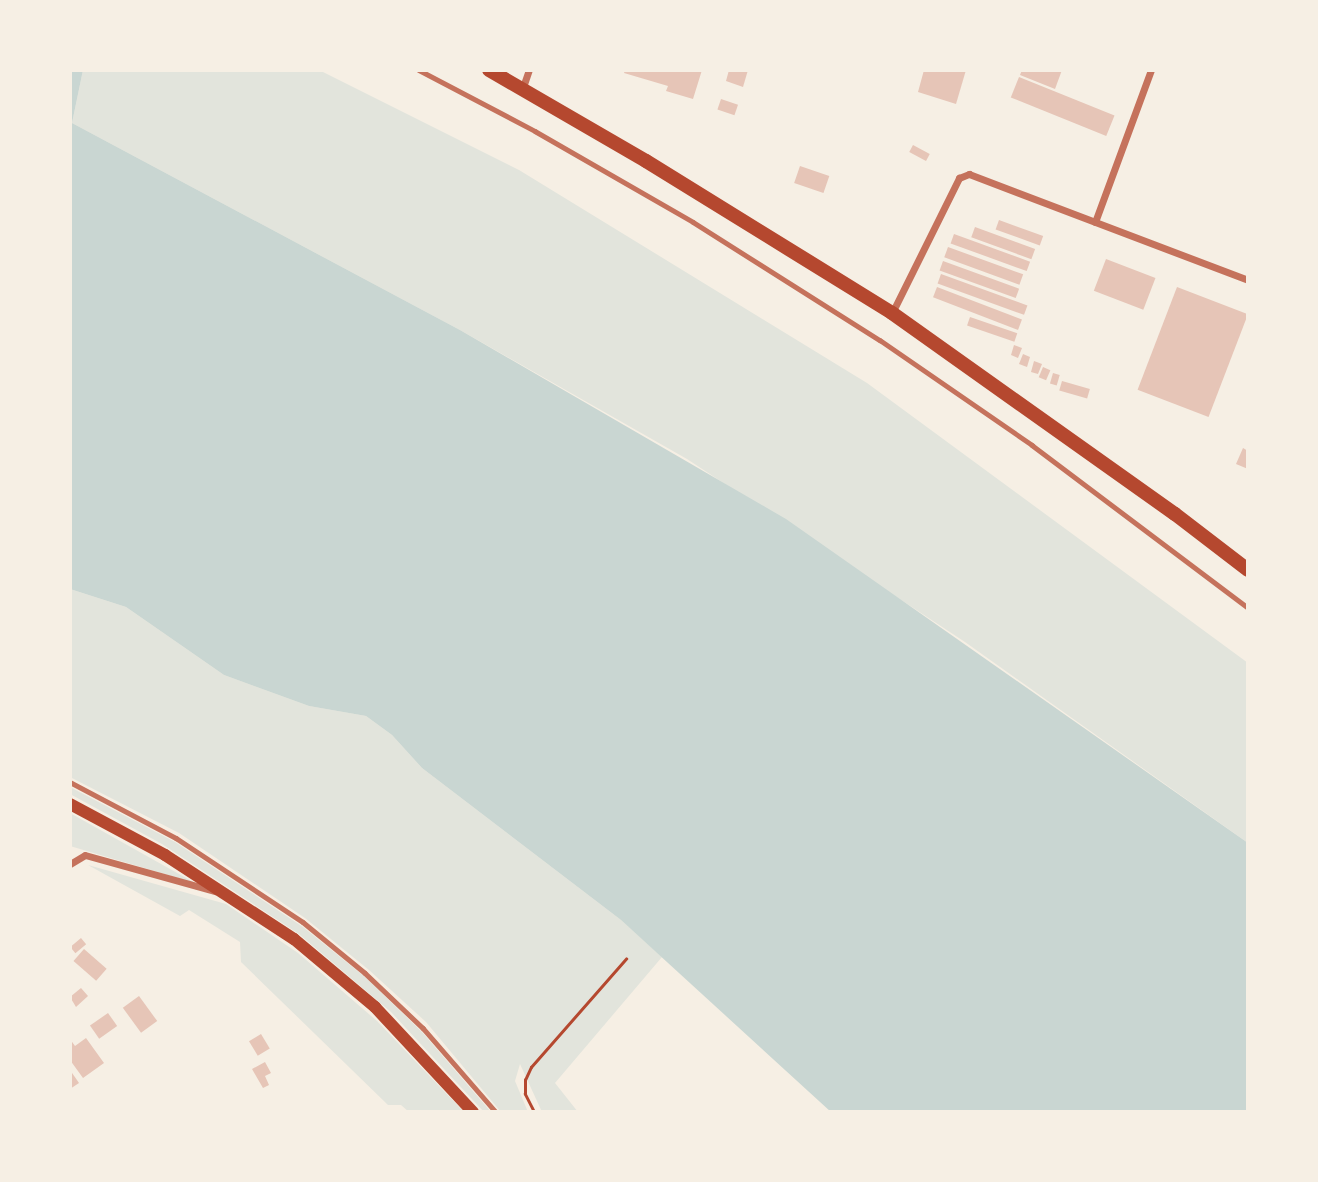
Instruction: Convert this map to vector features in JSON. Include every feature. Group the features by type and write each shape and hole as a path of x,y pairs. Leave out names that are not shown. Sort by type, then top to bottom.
{"highway":[{"path":"489,70 523,87 892,313 1175,514 1248,570"}],"main road":[{"path":"70,804 165,855 294,939 375,1007 473,1112"}],"street":[{"path":"523,87 529,70"},
{"path":"1095,222 1151,70"},
{"path":"892,313 959,178 969,174 1248,280"},
{"path":"70,864 85,855 205,891 222,891"}],"lane":[{"path":"419,70 535,131 693,222 880,340 1032,445 1248,608"},
{"path":"70,782 177,838 303,922 365,973 423,1028 496,1112"}],"path":[{"path":"534,1112 526,1094 525,1080 531,1067 626,959"}],"shaded area":[{"path":"70,70 83,70 72,123 460,330 786,519 1248,843 1248,1112 831,1112 621,920 422,768 392,735 366,716 309,706 224,675 126,607 70,589"},
{"path":"83,70 319,70 519,170 867,383 1248,663 1248,843 965,642 687,459 460,330 72,123"},
{"path":"70,589 126,607 224,675 309,706 366,716 392,735 422,768 621,920 662,957 555,1083 578,1112 542,1112 520,1064 515,1081 528,1112 501,1112 426,1022 369,970 305,918 179,833 70,777"},
{"path":"70,787 175,842 303,927 365,977 422,1032 491,1112 484,1112 391,1012 299,934 162,844 70,794"},
{"path":"70,813 195,883 70,846"},
{"path":"88,865 226,904 298,953 377,1021 464,1112 409,1112 401,1105 388,1105 241,962 240,942 189,910 180,916"}],"building":[{"path":"625,70 702,70 693,99 666,91 668,86 624,73"},
{"path":"729,70 748,70 743,87 726,81"},
{"path":"924,70 966,70 956,104 918,92"},
{"path":"1022,70 1062,70 1055,89 1020,75"},
{"path":"1019,77 1114,116 1106,136 1011,97"},
{"path":"721,99 738,105 734,115 717,109"},
{"path":"913,145 930,154 926,161 909,152"},
{"path":"800,166 829,176 823,193 794,183"},
{"path":"999,220 1043,236 1040,245 996,229"},
{"path":"975,227 1035,249 1031,259 971,237"},
{"path":"954,234 1030,262 1027,271 951,243"},
{"path":"948,247 1023,274 1019,285 944,257"},
{"path":"1106,259 1155,278 1143,310 1094,291"},
{"path":"943,261 1019,289 1016,298 940,270"},
{"path":"941,274 1027,305 1024,315 938,283"},
{"path":"937,287 1022,320 1018,330 933,297"},
{"path":"1177,287 1248,314 1209,417 1138,390"},
{"path":"970,317 1017,333 1014,342 967,326"},
{"path":"1014,345 1022,348 1018,358 1011,355"},
{"path":"1023,354 1030,357 1027,367 1019,364"},
{"path":"1034,361 1042,364 1038,374 1031,372"},
{"path":"1043,367 1050,370 1046,380 1039,377"},
{"path":"1053,373 1060,375 1057,386 1050,384"},
{"path":"1062,381 1090,389 1087,399 1059,391"},
{"path":"1243,448 1248,451 1248,469 1236,464"},
{"path":"81,938 86,944 75,953 70,947"},
{"path":"84,949 107,969 96,981 74,961"},
{"path":"81,988 88,996 76,1007 70,997"},
{"path":"139,996 157,1021 141,1033 123,1008"},
{"path":"108,1013 117,1026 99,1039 90,1026"},
{"path":"261,1034 270,1049 258,1056 249,1041"},
{"path":"86,1038 104,1063 83,1078 70,1060 70,1039 75,1046"},
{"path":"265,1062 271,1073 265,1076 269,1085 263,1088 252,1069"},
{"path":"70,1070 79,1083 70,1089"}]}
